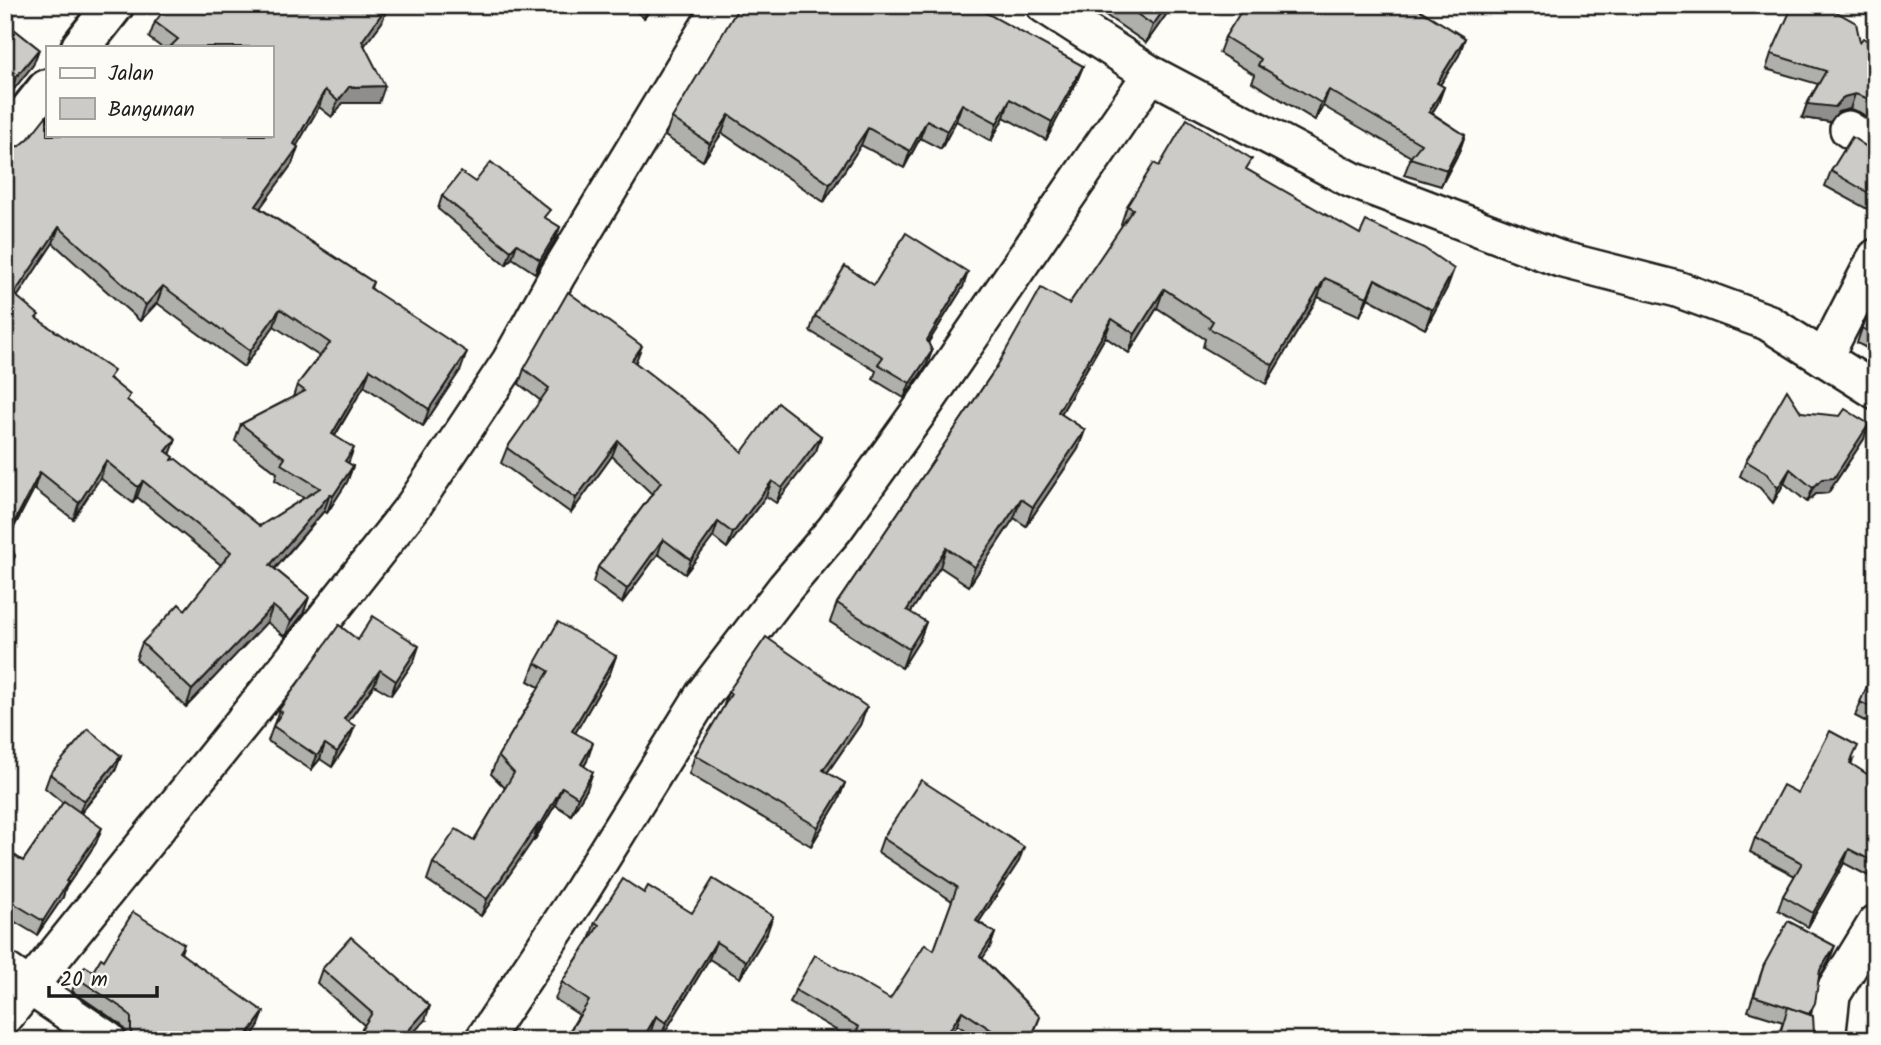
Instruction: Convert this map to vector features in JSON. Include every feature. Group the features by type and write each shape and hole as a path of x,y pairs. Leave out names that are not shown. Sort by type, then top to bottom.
{"street":[{"path":"82,46 114,5"},
{"path":"5,1017 18,978 271,687 414,505 510,361 557,276 721,5"},
{"path":"1044,5 1151,74 1352,180 1560,258 1677,289 1767,323 1876,391"},
{"path":"483,1040 579,895 703,695 785,588 835,529 1151,74"},
{"path":"5,142 46,90"},
{"path":"1824,358 1876,257"},
{"path":"1827,1040 1832,995 1876,923"},
{"path":"18,978 108,1040"}],"building":[{"path":"168,5 388,5 362,41 385,86 349,87 338,101 325,90 294,144 298,147 256,206 373,282 370,288 467,352 429,409 370,369 332,434 354,448 345,461 353,466 333,496 330,494 270,565 309,597 291,621 273,606 192,690 142,643 179,604 185,610 231,552 143,481 138,487 106,461 79,503 40,472 7,536 15,556 5,571 5,146 20,146 46,116 46,136 273,136 273,46 171,46 178,39 155,22","holes":["59,227 146,305 163,286 250,351 280,309 330,343 297,385 305,391 241,424 285,458 281,464 320,488 260,526 176,459 172,460 174,457 166,451 176,439 127,400 130,395 109,378 114,371 36,318 39,315 14,294"]},
{"path":"740,5 972,5 1083,66 1052,122 1010,99 997,123 962,104 947,131 927,120 910,151 868,128 830,184 729,115 710,144 672,118"},
{"path":"1124,5 1167,5 1153,25"},
{"path":"1245,5 1416,5 1415,7 1465,38 1437,83 1444,87 1429,112 1465,135 1447,170 1410,158 1421,144 1329,90 1321,103 1258,65 1261,59 1225,37"},
{"path":"1793,5 1824,5 1856,23 1860,42 1863,38 1876,46 1876,105 1855,94 1844,97 1835,107 1807,104 1826,71 1771,54"},
{"path":"5,22 39,49 16,77 5,68"},
{"path":"1187,119 1252,159 1246,169 1360,234 1366,221 1424,248 1454,269 1432,310 1375,279 1367,297 1325,278 1273,365 1209,328 1213,321 1164,289 1135,334 1112,319 1058,412 1085,430 1033,507 1021,499 975,567 946,548 907,610 926,622 909,649 837,603 996,368 1041,288 1069,304 1133,209 1127,206 1154,163 1159,166"},
{"path":"1852,137 1876,151 1876,188 1872,195 1831,171"},
{"path":"491,162 550,210 544,217 560,227 540,260 517,244 511,251 442,196 461,172 475,182"},
{"path":"906,233 968,272 927,340 932,351 910,383 878,364 883,357 815,316 845,266 874,285"},
{"path":"568,292 642,346 632,360 703,415 742,452 778,403 821,436 782,488 772,481 733,533 718,522 691,560 663,539 627,589 598,567 661,482 618,441 576,498 507,448 549,388 524,369"},
{"path":"1876,304 1876,336 1862,328"},
{"path":"1787,390 1801,412 1840,416 1845,409 1869,424 1834,478 1822,479 1813,488 1790,469 1778,488 1766,473 1746,461"},
{"path":"373,616 419,646 396,681 380,670 344,719 355,726 337,752 325,744 317,756 273,726 282,712 279,710 339,625 358,640"},
{"path":"558,622 616,656 572,731 593,743 581,764 593,772 578,797 562,787 541,824 539,823 487,899 433,863 456,829 474,840 514,773 498,756 549,671 535,663"},
{"path":"766,637 867,707 823,770 845,783 818,827 695,755 731,694 728,692"},
{"path":"1876,666 1876,710 1860,702"},
{"path":"88,729 121,756 84,801 50,774"},
{"path":"1830,731 1858,746 1850,763 1876,780 1876,863 1849,849 1813,913 1783,896 1802,863 1755,838 1783,785 1798,793"},
{"path":"921,780 1024,847 976,921 995,933 980,956 1040,1017 1030,1040 1007,1040 962,1011 943,1040 851,1040 859,1027 795,990 815,955 890,999 925,944 934,950 957,887 883,838"},
{"path":"64,801 102,828 43,921 5,898 5,849 23,861"},
{"path":"623,879 644,893 648,886 692,913 713,879 773,916 746,961 716,942 666,1023 656,1016 642,1040 564,1040 589,1001 562,982 599,925 595,922"},
{"path":"133,912 184,944 179,952 264,1012 245,1038 247,1040 141,1040 131,1033 131,1018 125,1010 77,978 85,966 93,971 101,958 104,960"},
{"path":"1788,921 1835,946 1820,970 1815,1003 1809,1014 1754,996 1764,965"},
{"path":"351,937 430,1006 400,1040 355,1040 372,1013 322,969"},
{"path":"1788,1007 1813,1016 1814,1033 1821,1040 1778,1040"}]}
